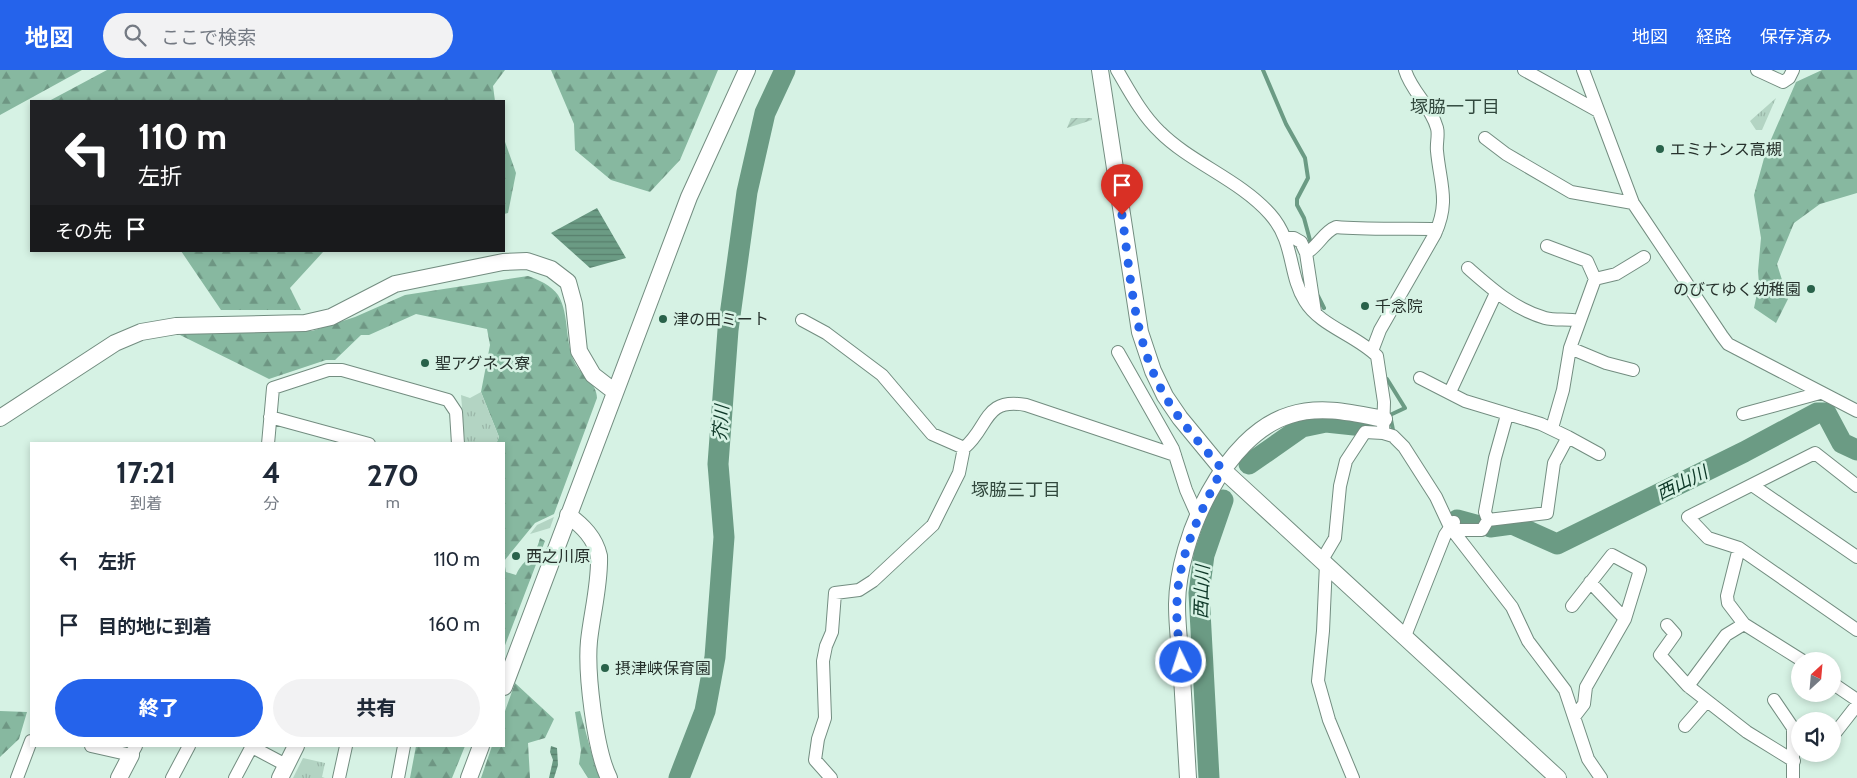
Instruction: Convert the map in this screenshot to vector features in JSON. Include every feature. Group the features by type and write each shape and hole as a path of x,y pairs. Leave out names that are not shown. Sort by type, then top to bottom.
{"street":[{"path":"505,684 689,197 747,70"},
{"path":"1100,70 1144,345 1158,384 1172,407 1222,469 1558,778"},
{"path":"1117,70 1142,112 1161,134 1262,205 1271,215 1286,238 1300,292 1308,306 1372,351 1379,362 1384,402 1383,426"},
{"path":"1372,351 1380,330 1442,218 1444,189 1436,150 1437,128 1411,85 1405,70"},
{"path":"1524,70 1598,111"},
{"path":"1583,70 1633,203 1728,344 1857,412"},
{"path":"1757,70 1783,82 1789,78 1792,70"},
{"path":"1485,138 1529,168 1571,192 1633,203"},
{"path":"1310,251 1330,230 1336,227 1376,230 1394,228 1437,229"},
{"path":"1286,238 1294,238 1310,251 1315,312"},
{"path":"1547,246 1586,261 1595,279 1570,348 1563,390 1552,428"},
{"path":"1595,279 1616,274 1644,257"},
{"path":"0,418 115,343 141,332 176,326 305,323 331,316 395,284 503,262 527,261 551,269 568,282 574,304 579,351 593,375 615,392"},
{"path":"1468,268 1496,293 1512,304 1548,319 1579,321"},
{"path":"1450,392 1496,293"},
{"path":"802,320 826,333 882,375 932,434 964,448"},
{"path":"1570,348 1606,363 1633,370"},
{"path":"1118,352 1158,420 1175,455 1186,490 1198,517"},
{"path":"268,442 274,388 328,370 342,370 448,400 456,412 458,442"},
{"path":"1420,378 1465,401 1552,428 1599,454"},
{"path":"1752,416 1820,393"},
{"path":"831,778 815,760 818,739 825,718 823,661 826,646 832,632 835,593 859,590 873,581 933,525 959,473 964,448 976,437 987,416 997,408 1009,403 1026,405 1175,455"},
{"path":"1188,778 1177,603 1181,566 1198,517 1222,469 1255,433 1272,422 1291,414 1312,411 1343,411 1383,426 1404,447 1436,497 1452,527 1512,607 1528,641 1566,690 1588,759 1601,778"},
{"path":"1452,527 1482,530 1488,520 1486,512 1495,458 1507,415"},
{"path":"270,416 362,442"},
{"path":"1353,778 1329,720 1318,681 1323,631 1324,562 1335,538 1340,486 1346,461 1365,432 1383,426"},
{"path":"1488,520 1547,513 1554,463 1568,437"},
{"path":"1857,486 1814,453 1688,517 1708,538 1739,548 1857,630"},
{"path":"1752,485 1857,557"},
{"path":"568,515 590,534 599,556 588,643 588,670 595,720 609,778"},
{"path":"1405,636 1445,534 1452,527"},
{"path":"1739,548 1727,596 1728,603 1744,624 1791,653"},
{"path":"1572,606 1612,555 1640,570 1625,618 1615,640 1586,686 1584,704 1574,716"},
{"path":"1590,582 1625,618"},
{"path":"1688,686 1726,635 1744,624"},
{"path":"1667,625 1675,634 1660,655 1688,686 1746,732 1791,759"},
{"path":"1841,689 1857,700"},
{"path":"1774,700 1791,725"},
{"path":"1685,726 1706,702"},
{"path":"1841,725 1857,705"},
{"path":"17,778 30,744"},
{"path":"99,747 133,751 119,778"},
{"path":"172,778 188,747"},
{"path":"235,778 251,747"},
{"path":"253,747 283,772 296,747"},
{"path":"339,778 346,747"},
{"path":"398,778 404,747"},
{"path":"469,778 481,747"},
{"path":"1793,778 1794,762"}],"green space":[{"path":"0,70 82,70 0,115"},
{"path":"107,70 505,70 493,86 495,100 51,100"},
{"path":"551,70 718,70 680,160 650,192 611,180 575,150 574,124"},
{"path":"1822,70 1857,70 1857,193 1820,204 1794,223 1777,264 1788,299 1776,323 1754,308 1759,284 1758,271 1761,238 1754,195 1766,151 1796,82"},
{"path":"1776,98 1762,130 1756,130 1750,121"},
{"path":"1071,118 1092,118 1092,120 1067,128"},
{"path":"505,142 516,173 508,213 505,214"},
{"path":"182,252 323,252 290,288 301,310 221,310"},
{"path":"528,276 540,281 555,291 562,303 572,355 575,363 592,383 597,398 554,514 535,523 505,560 505,442 497,442 499,437 481,392 490,345 487,329 416,314 369,335 361,335 335,360 326,360 269,379 180,335 185,333 312,331 355,317 405,295"},
{"path":"481,392 499,437 497,442 465,442 461,395 470,398"},
{"path":"554,517 550,528 530,534 537,525"},
{"path":"540,538 545,541 505,645 505,566 506,572 516,575 535,550"},
{"path":"515,683 554,719 545,738 528,743 530,778 481,778 492,747 505,747 505,711"},
{"path":"0,711 27,712 19,739 0,757"},
{"path":"580,711 595,766 602,778 588,778 579,764 581,750 575,712"},
{"path":"416,747 465,747 452,778 410,778"},
{"path":"303,758 325,763 322,777 325,778 293,778"}],"shaded area":[{"path":"597,208 626,258 590,268 551,233"},
{"path":"551,746 557,748 558,765 554,778 549,778 553,760 550,752"}],"waterway":[{"name":"芥川","path":"679,778 705,711 715,657 724,537 718,464 728,330 747,192 765,113 785,70"},
{"path":"1263,70 1286,124 1305,158 1308,178 1297,199 1297,205 1304,218 1311,244"},
{"path":"1318,296 1324,308"},
{"path":"1387,379 1405,408 1390,415 1393,430"},
{"name":"西山川","path":"1490,527 1512,524 1557,544 1744,452 1817,413 1826,413 1842,443 1857,450"},
{"name":"西山川","path":"1249,464 1302,427 1326,422 1373,427"},
{"name":"西山川","path":"1209,778 1199,593 1204,555 1223,500"},
{"name":"西山川","path":"1457,520 1479,526"}],"place":[{"name":"エミナンス高槻","path":"1660,149"},
{"name":"のびてゆく幼稚園","path":"1811,289"},
{"name":"千念院","path":"1365,306"},
{"name":"津の田ミート","path":"663,319"},
{"name":"聖アグネス寮","path":"425,363"},
{"name":"西之川原","path":"516,556"},
{"name":"摂津峡保育園","path":"605,668"}],"district":[{"name":"塚脇一丁目","path":"1455,107"},
{"name":"塚脇三丁目","path":"1016,490"}],"route":[{"path":"1122,215 1140,332 1158,384 1180,418 1222,469 1192,529 1181,566 1177,603 1181,662"}]}
